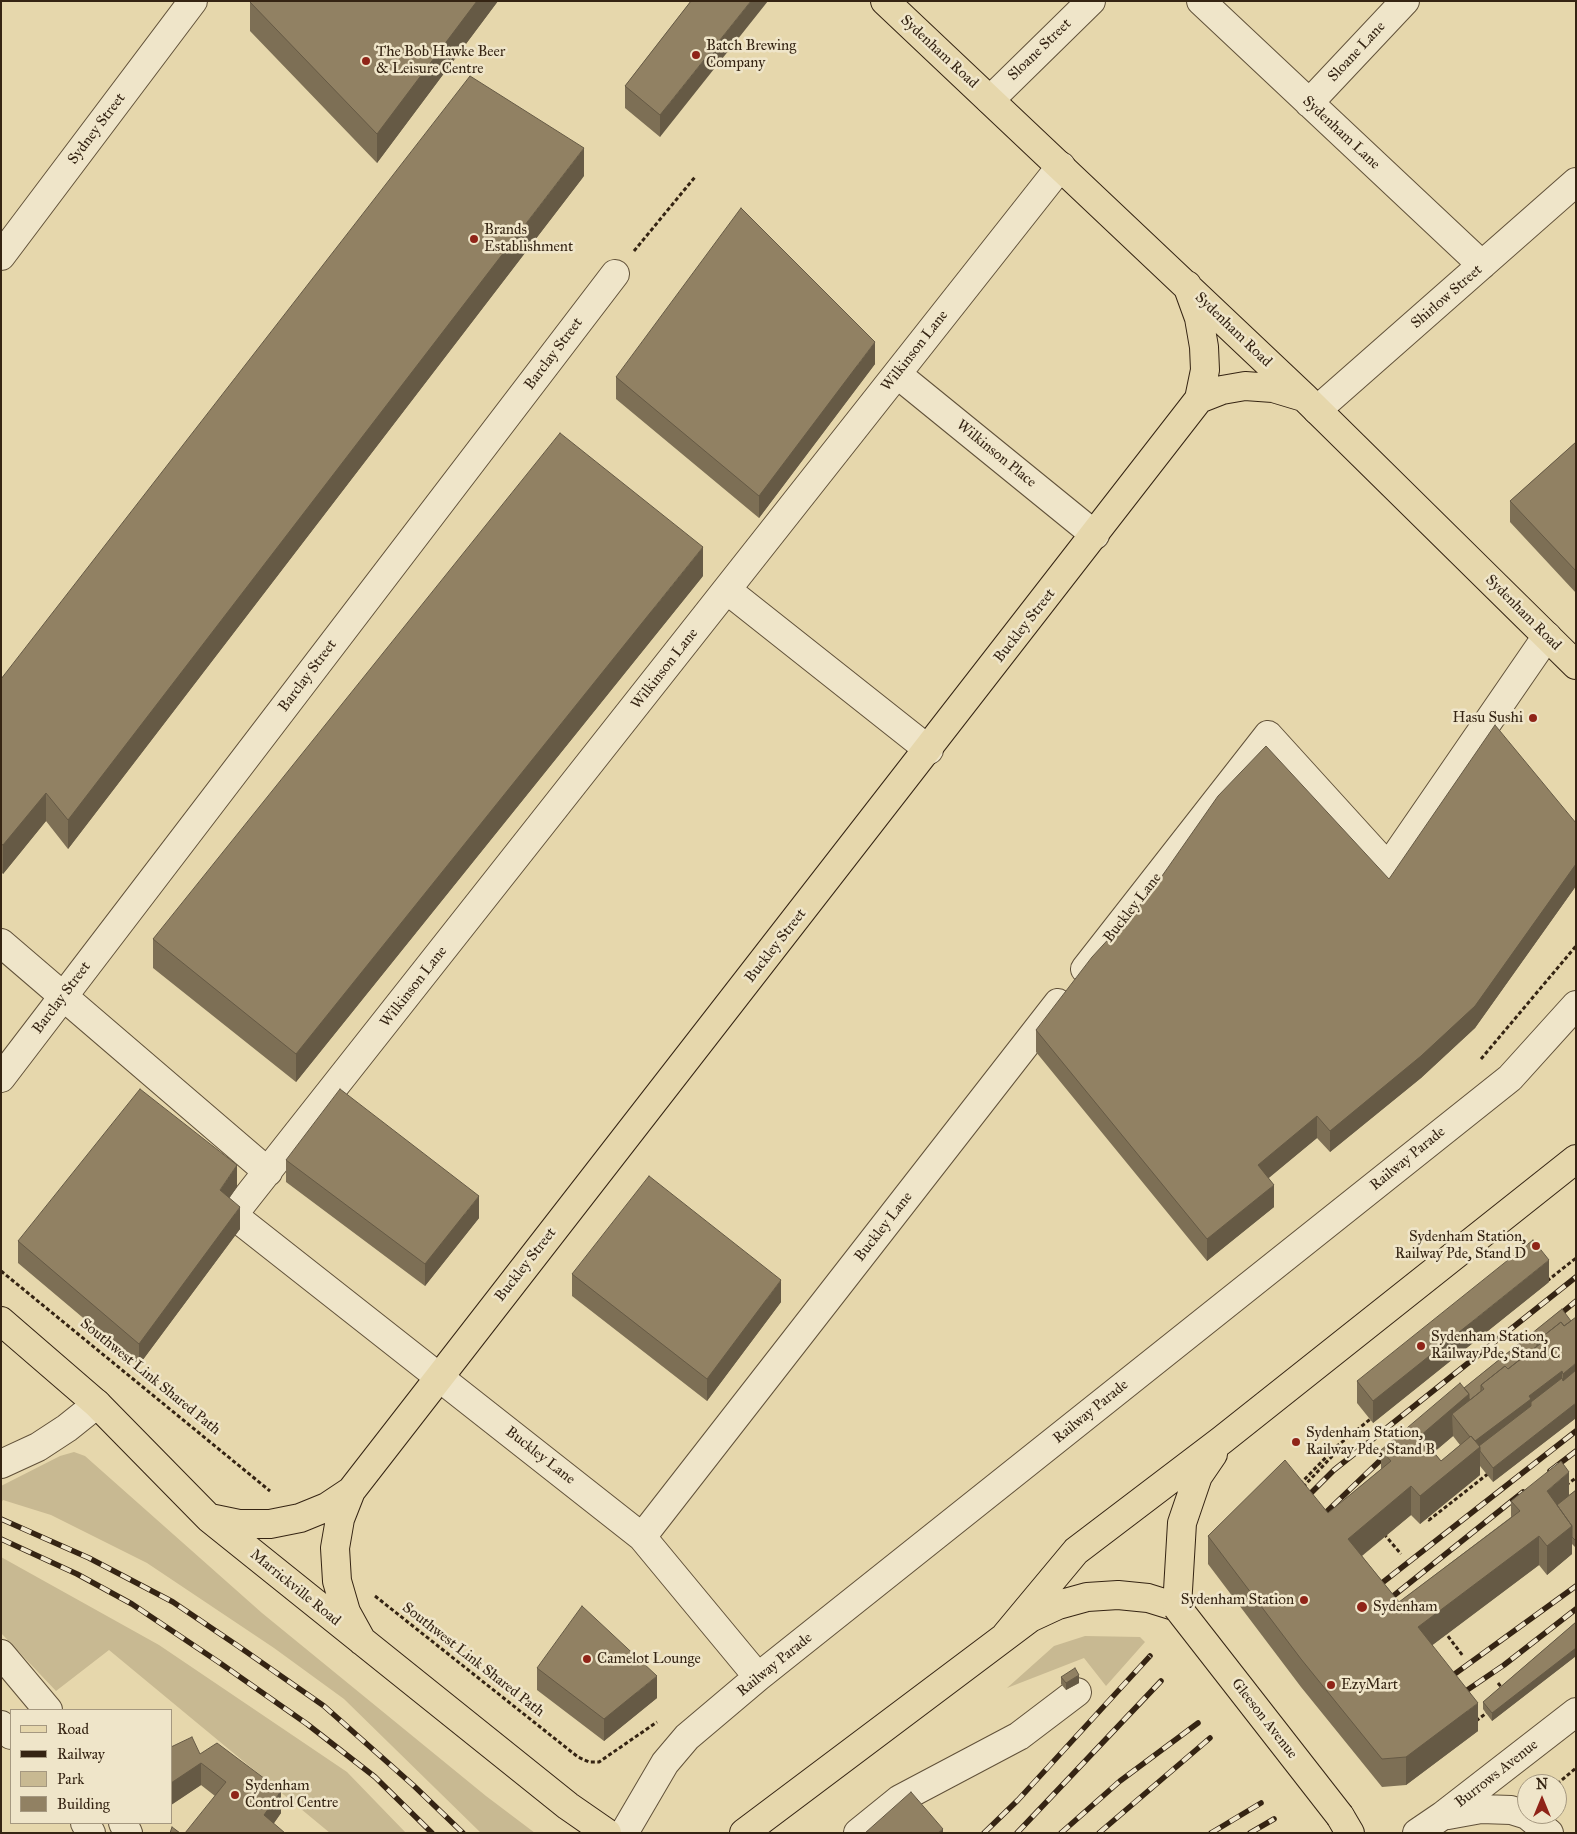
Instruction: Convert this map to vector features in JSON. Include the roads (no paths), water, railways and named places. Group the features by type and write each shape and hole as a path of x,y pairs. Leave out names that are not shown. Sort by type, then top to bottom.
{"main road":[{"name":"Sydenham Road","path":"885,1 1311,404 1576,665"},
{"name":"Buckley Street","path":"362,1641 346,1612 337,1581 335,1548 340,1519 351,1491 929,750 1199,399 1205,370 1204,347 1199,318 1187,286"},
{"path":"1199,399 1222,390 1245,386 1273,388 1311,404"},
{"path":"1006,1635 1076,1551 1222,1440 1576,1159"},
{"name":"Marrickville Road","path":"1,1322 97,1404 209,1518 568,1806 607,1833"},
{"path":"744,1833 780,1808 1030,1618 1058,1605 1087,1597 1118,1595 1148,1598 1177,1607 1182,1523 1198,1476 1222,1440"},
{"name":"Buckley Street","path":"209,1518 239,1524 270,1524 300,1518 318,1511 351,1491"},
{"name":"Gleeson Avenue","path":"1177,1607 1345,1825"}],"street":[{"name":"Sydney Street","path":"1,256 193,1"},
{"name":"Sloane Street","path":"990,100 1091,1"},
{"name":"Sydenham Lane","path":"1201,1 1482,265"},
{"name":"Sloane Lane","path":"1309,103 1405,1"},
{"name":"Wilkinson Lane","path":"439,1376 234,1216 1061,166"},
{"name":"Shirlow Street","path":"1311,404 1482,265 1576,182"},
{"name":"Barclay Street","path":"1,1078 615,274"},
{"name":"Wilkinson Place","path":"897,374 1095,535"},
{"path":"727,590 929,750"},
{"name":"Buckley Lane","path":"642,1537 1268,735 1388,867 1547,636"},
{"path":"1,944 268,1172"},
{"name":"Railway Parade","path":"624,1833 665,1764 687,1737 758,1677 1510,1078 1576,1005"},
{"name":"Buckley Lane","path":"439,1376 642,1537 758,1677"},
{"path":"1,1464 38,1447 67,1428 97,1404"},
{"path":"1,1654 47,1709"},
{"path":"858,1833 900,1799 1019,1736 1077,1692"},
{"name":"Burrows Avenue","path":"1417,1833 1442,1816 1576,1712"},
{"path":"1,1725 10,1734"},
{"path":"1442,1816 1481,1809 1511,1810 1527,1815 1548,1833"}],"railway":[{"path":"1302,1502 1334,1470 1576,1277"},
{"path":"1553,1320 1576,1301"},
{"path":"1373,1590 1576,1431"},
{"path":"1317,1521 1391,1450"},
{"path":"1550,1471 1576,1451"},
{"path":"1382,1605 1523,1492"},
{"path":"1,1519 89,1558 173,1602 238,1646 324,1706 413,1785 463,1833"},
{"path":"1,1539 77,1574 132,1604 220,1663 307,1724 375,1777 432,1833"},
{"path":"1445,1681 1576,1586"},
{"path":"1457,1697 1504,1665 1576,1609"},
{"path":"984,1833 1018,1800 1150,1656"},
{"path":"1017,1833 1161,1681"},
{"path":"1061,1833 1120,1781 1198,1723"},
{"path":"1099,1833 1210,1738"},
{"path":"1211,1833 1261,1803"},
{"path":"1250,1833 1274,1819"}],"place":[{"name":"Batch Brewing Company","path":"696,55"},
{"name":"The Bob Hawke Beer & Leisure Centre","path":"366,61"},
{"name":"Brands Establishment","path":"474,239"},
{"name":"Hasu Sushi","path":"1533,718"},
{"name":"Sydenham Station, Railway Pde, Stand D","path":"1536,1246"},
{"name":"Sydenham Station, Railway Pde, Stand C","path":"1421,1346"},
{"name":"Sydenham Station, Railway Pde, Stand B","path":"1296,1442"},
{"name":"Sydenham Station","path":"1304,1600"},
{"name":"Sydenham","path":"1362,1607"},
{"name":"Camelot Lounge","path":"587,1659"},
{"name":"EzyMart","path":"1331,1685"},
{"name":"Sydenham Control Centre","path":"235,1795"}]}
